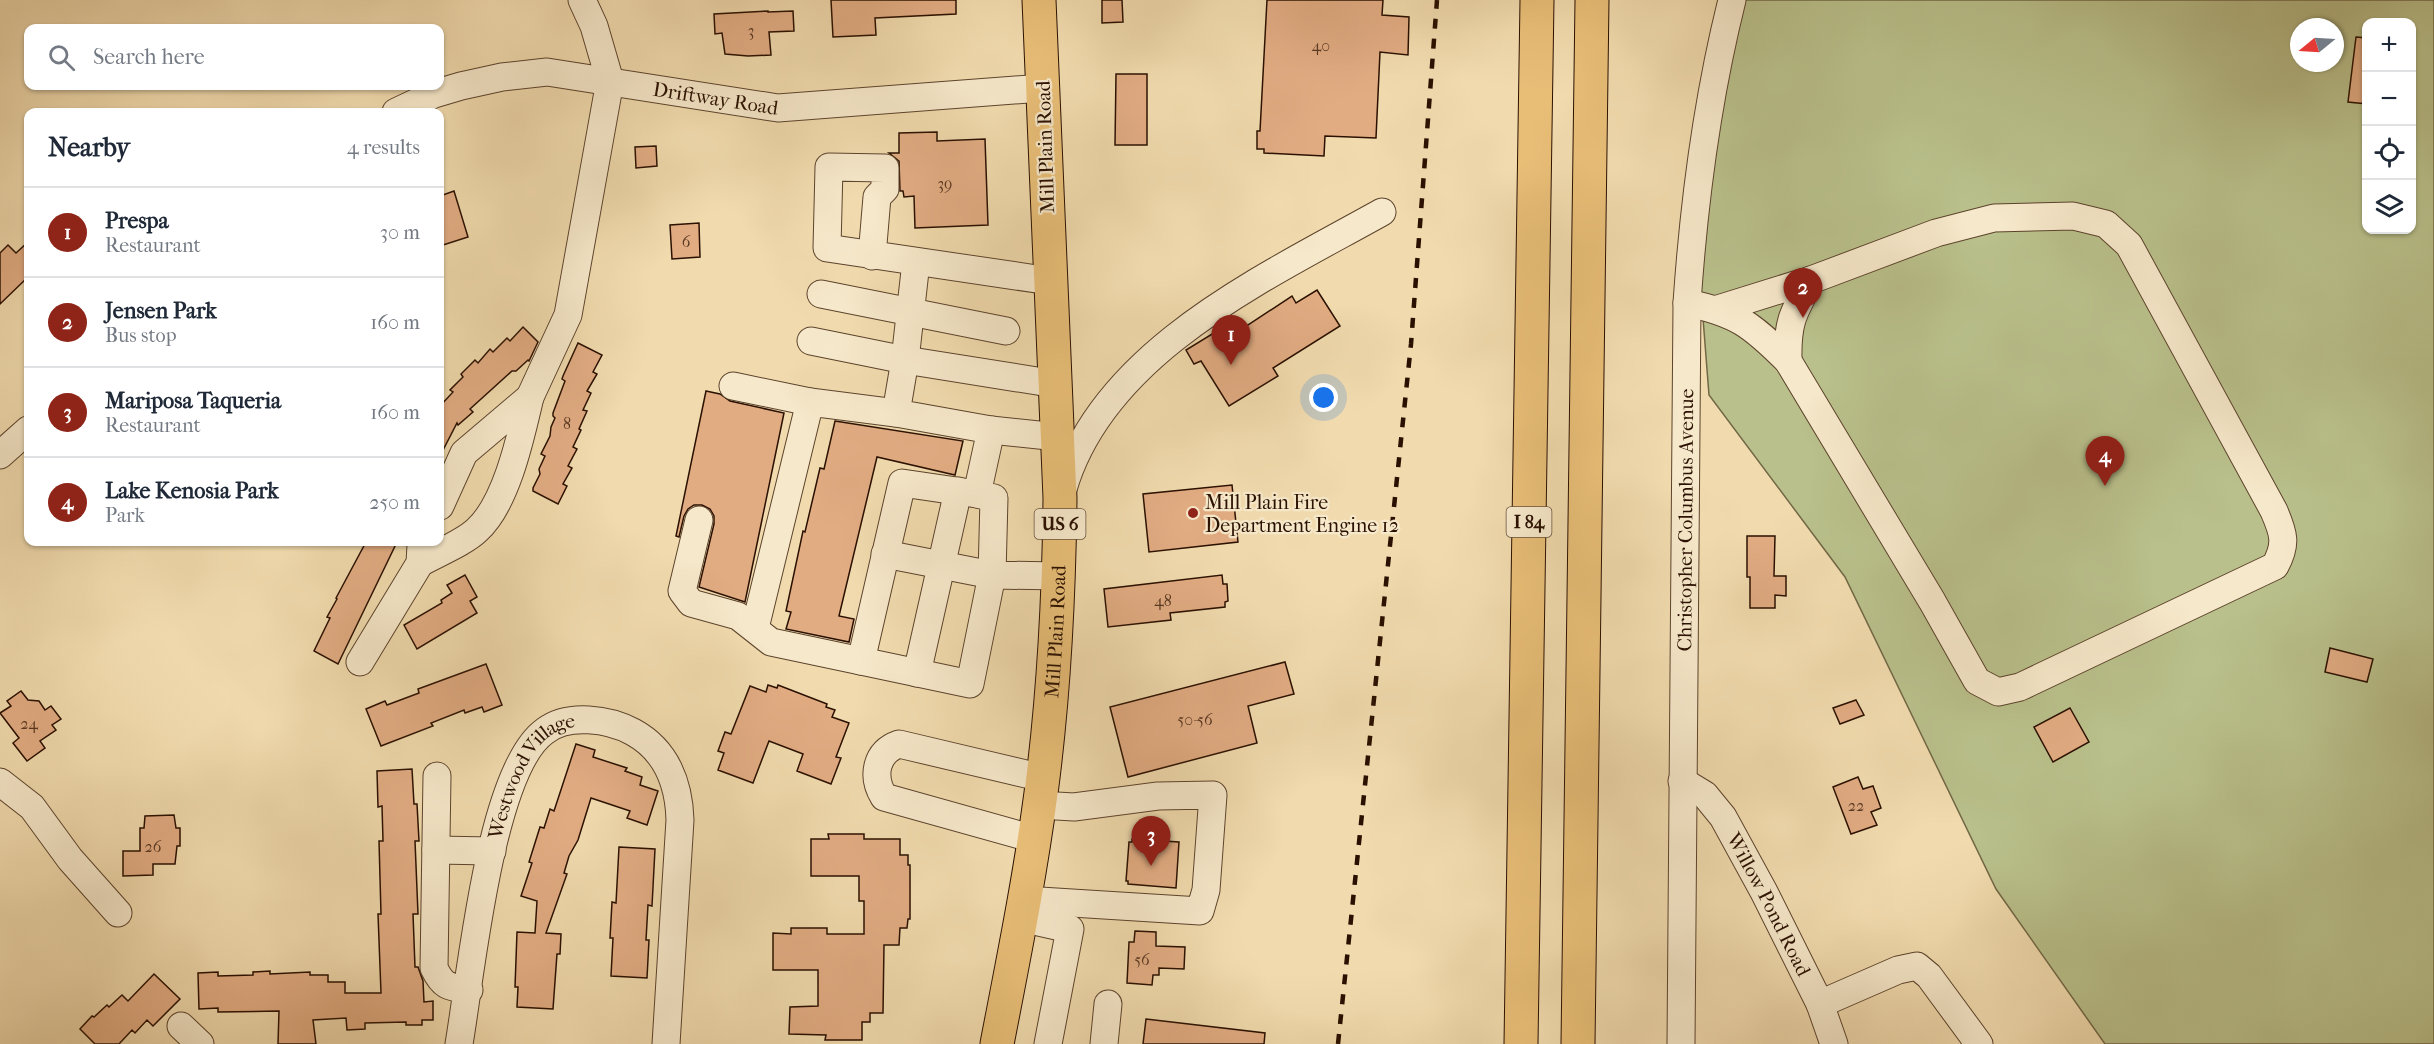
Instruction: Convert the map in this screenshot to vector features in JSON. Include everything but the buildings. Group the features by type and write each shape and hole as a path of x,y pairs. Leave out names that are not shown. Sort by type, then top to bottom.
{"main road":[{"name":"Mill Plain Road","path":"997,1044 1041,791 1051,706 1060,576 1058,437 1039,0"},
{"name":"I 84","path":"1521,1044 1537,0"},
{"path":"1578,1044 1592,0"}],"street":[{"path":"444,544 477,531 496,505 519,446 530,397 568,315 610,81 594,26 582,0"},
{"name":"Christopher Columbus Avenue","path":"1681,1044 1687,303 1691,238 1703,138 1732,0"},
{"name":"Driftway Road","path":"404,108 434,94 501,77 547,72 778,108 1042,88"},
{"path":"1060,498 1069,467 1084,437 1126,383 1176,336 1230,298 1382,212"},
{"path":"1687,303 1718,309 1757,330 1788,361 1932,601 1977,681 1998,692 2020,687 2275,566 2282,553 2284,540 2274,511 2129,245 2106,224 2073,216 1994,218 1936,233 1811,280 1718,309"},
{"path":"872,256 1050,281"},
{"path":"896,413 906,360 916,262"},
{"path":"1788,361 1790,322 1811,280"},
{"path":"821,294 1006,331"},
{"path":"811,341 906,360 1056,384"},
{"path":"733,386 810,402 896,413 991,430 1058,437"},
{"path":"444,497 464,453 530,397"},
{"path":"754,628 810,402"},
{"path":"916,673 941,566 991,430"},
{"path":"0,455 24,434"},
{"path":"699,520 682,591 691,603 738,616 771,642 916,673 970,684 992,575 994,498 902,483 861,661"},
{"path":"360,662 422,552 438,546"},
{"path":"885,554 992,575 1060,576"},
{"name":"Westwood Village","path":"459,1044 496,827 509,789 525,755 545,730 567,722 598,721 633,732 655,748 670,770 678,794 680,807 666,1044"},
{"path":"1022,909 1084,904 1200,911 1206,890 1213,795 1158,796 1074,807 1041,791 900,744 887,748 878,763 879,788 884,796 1034,838"},
{"path":"437,776 435,968 440,981 450,987 469,990"},
{"name":"Willow Pond Road","path":"1682,781 1705,795 1723,817 1764,892 1820,1004 1834,1044"},
{"path":"0,782 32,807 70,859 118,913"},
{"path":"436,850 492,851"},
{"path":"1022,909 1070,929 1048,1044"},
{"path":"1820,1004 1898,970 1917,966 1929,976 1978,1044"},
{"path":"1104,1044 1108,1004"}],"green space":[{"path":"1726,0 2434,0 2434,1044 2105,1044 1996,889 1845,577 1709,395 1698,254"}],"railway":[{"path":"1338,1044 1411,344 1437,0"}],"place":[{"name":"Jensen Park","path":"1803,318"},
{"name":"Prespa","path":"1231,365"},
{"name":"Lake Kenosia Park","path":"2105,486"},
{"name":"Mill Plain Fire Department Engine 12","path":"1193,513"},
{"name":"Mariposa Taqueria","path":"1151,866"}]}
